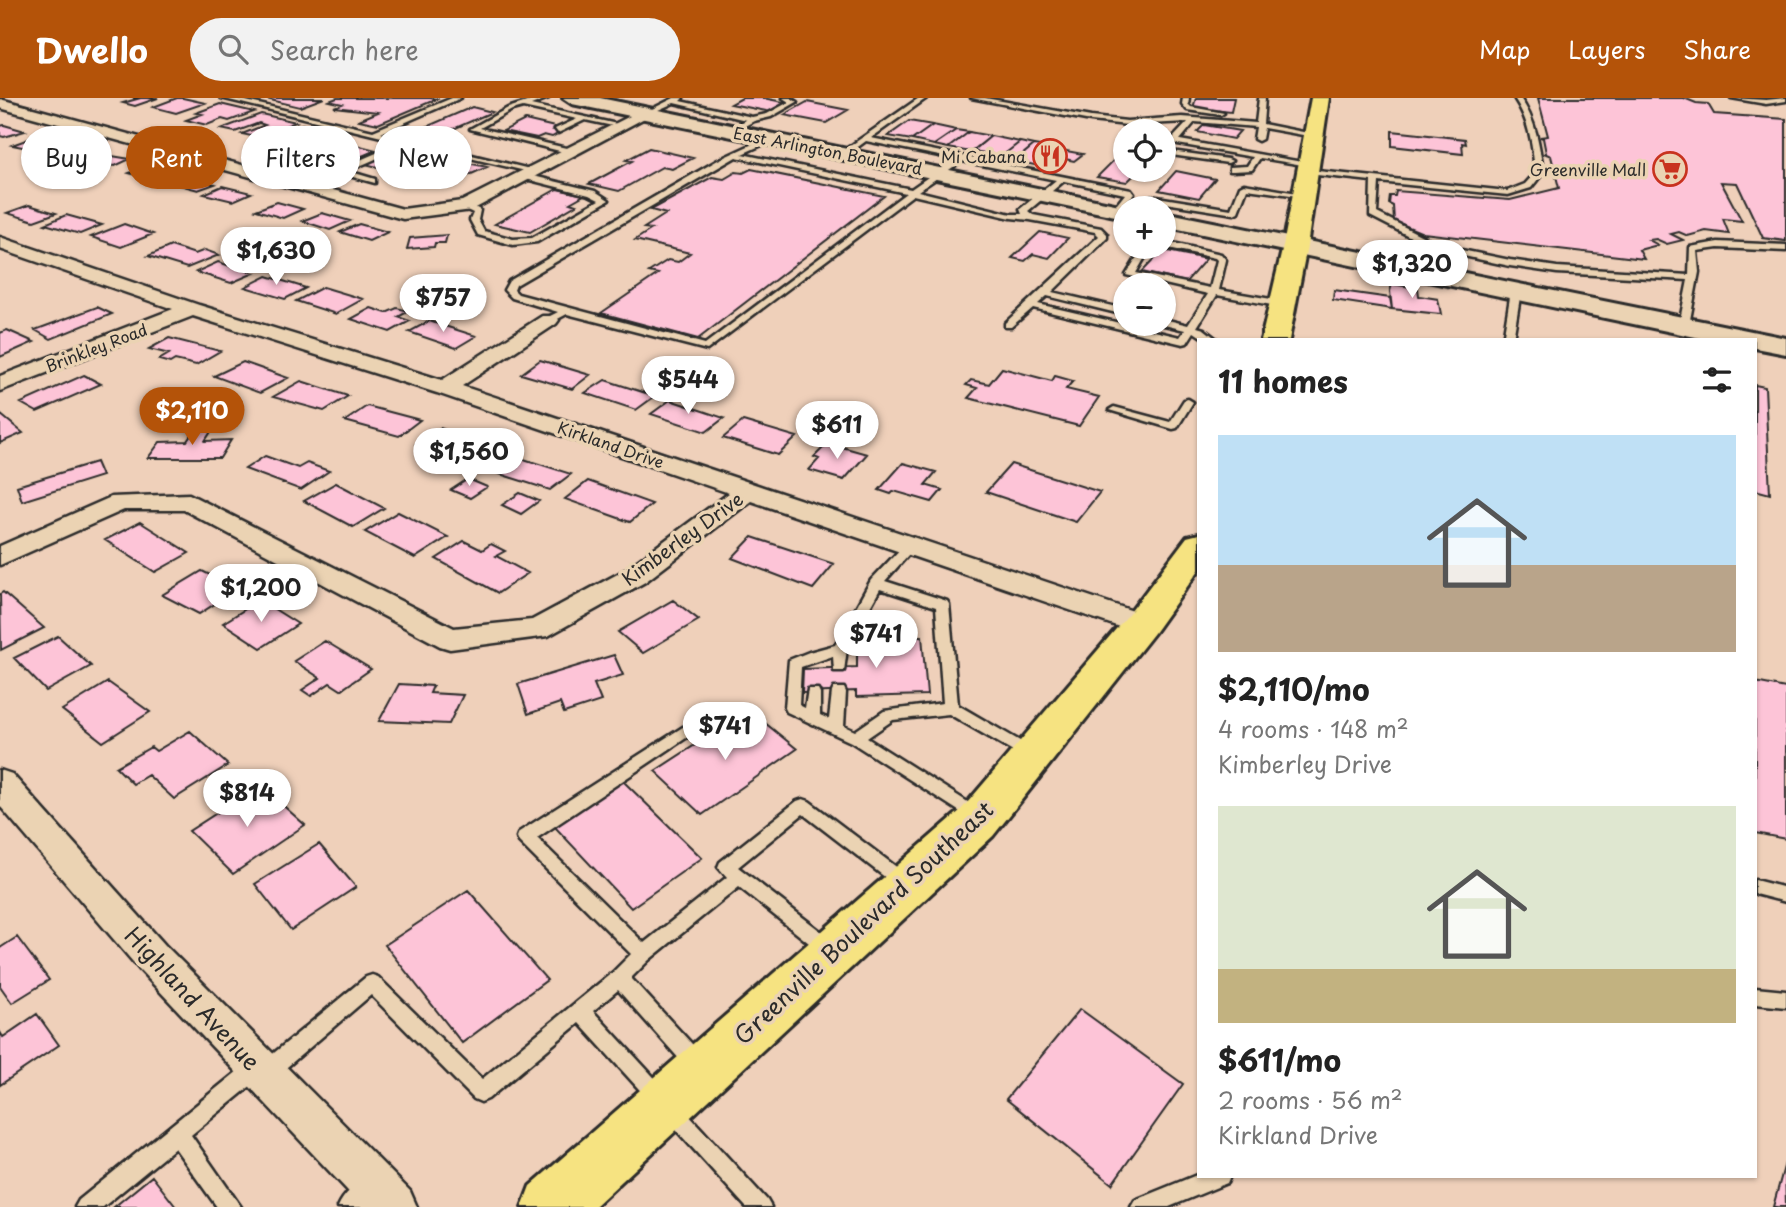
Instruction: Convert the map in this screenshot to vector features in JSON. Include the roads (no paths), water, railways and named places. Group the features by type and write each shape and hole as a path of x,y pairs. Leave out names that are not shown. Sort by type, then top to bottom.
{"highway":[{"path":"1275,338 1295,246 1320,98"},
{"name":"Greenville Boulevard Southeast","path":"551,1207 981,818 1141,624 1197,548"}],"main road":[{"name":"East Arlington Boulevard","path":"572,98 1113,208"},
{"path":"1176,229 1295,246 1744,338"},
{"path":"1757,341 1786,346"}],"street":[{"path":"0,103 241,169"},
{"path":"312,189 403,214 467,206 647,113"},
{"name":"Kirkland Drive","path":"5,248 445,388 1141,624"},
{"name":"Brinkley Road","path":"0,384 192,309"},
{"path":"445,388 558,316"},
{"name":"Kimberley Drive","path":"0,556 120,502 189,502 450,639 538,629 635,576 749,490"},
{"name":"Highland Avenue","path":"0,783 152,957 261,1070 372,1199"}],"lane":[{"path":"224,98 374,134"},
{"path":"393,126 458,98"},
{"path":"546,98 510,110 480,123 474,129 572,152"},
{"path":"732,131 752,119 769,116 794,102 786,98"},
{"path":"844,153 924,98"},
{"path":"974,98 1128,123 1193,120 1271,123 1315,129"},
{"path":"1186,98 1185,104 1189,109 1261,123 1315,129"},
{"path":"1258,139 1261,131 1262,98"},
{"path":"1176,202 1234,212 1244,186 1307,177 1375,180 1504,194 1528,186 1539,173 1528,116 1517,99 1507,98"},
{"path":"1734,98 1766,102 1786,99"},
{"path":"647,113 676,100 752,119"},
{"path":"700,106 709,102"},
{"path":"526,106 622,127"},
{"path":"558,131 584,118"},
{"path":"1176,140 1193,120"},
{"path":"532,143 548,136"},
{"path":"770,138 739,156 721,162 512,283 509,290 515,296 558,316 707,347 961,158"},
{"path":"865,139 1128,192 1129,196"},
{"path":"1176,141 1256,159 1307,177"},
{"path":"886,162 907,148"},
{"path":"739,156 912,192 1011,216 1098,230 1104,236 1008,325"},
{"path":"467,206 477,212 474,220 481,233 523,242 545,236 605,200 592,193 472,159"},
{"path":"1176,161 1249,168 1256,159"},
{"path":"360,178 372,181"},
{"path":"1030,217 1023,211 1063,178"},
{"path":"1375,180 1373,214 1446,250 1557,270 1693,278"},
{"path":"1031,305 1183,341 1214,292 1222,260 1176,233"},
{"path":"1684,326 1693,278 1693,249 1718,245 1786,248"},
{"path":"1140,259 1131,275 1283,304"},
{"path":"1508,338 1516,291"},
{"path":"1045,293 1113,309"},
{"path":"1176,325 1201,331 1210,338"},
{"path":"1114,410 1173,426 1188,402"},
{"path":"839,667 840,649 876,583 911,545"},
{"path":"876,583 942,604 951,708"},
{"path":"840,649 813,662 794,664 792,708 856,738 981,818"},
{"path":"812,718 813,692"},
{"path":"836,728 839,692"},
{"path":"856,738 889,715 951,708 1033,755"},
{"path":"643,954 525,837 714,712"},
{"path":"834,952 726,867 803,805 908,886"},
{"path":"86,1207 177,1133 372,983 481,1092 619,978 643,954 739,877"},
{"path":"1757,888 1786,895"},
{"path":"619,978 703,1070"},
{"path":"1757,996 1786,999"},
{"path":"579,1010 760,1207"},
{"path":"177,1133 230,1207"},
{"path":"1142,1207 1215,1178"}],"place":[{"name":"Mi Cabana","path":"1050,156"},
{"name":"Greenville Mall","path":"1670,169"}]}
